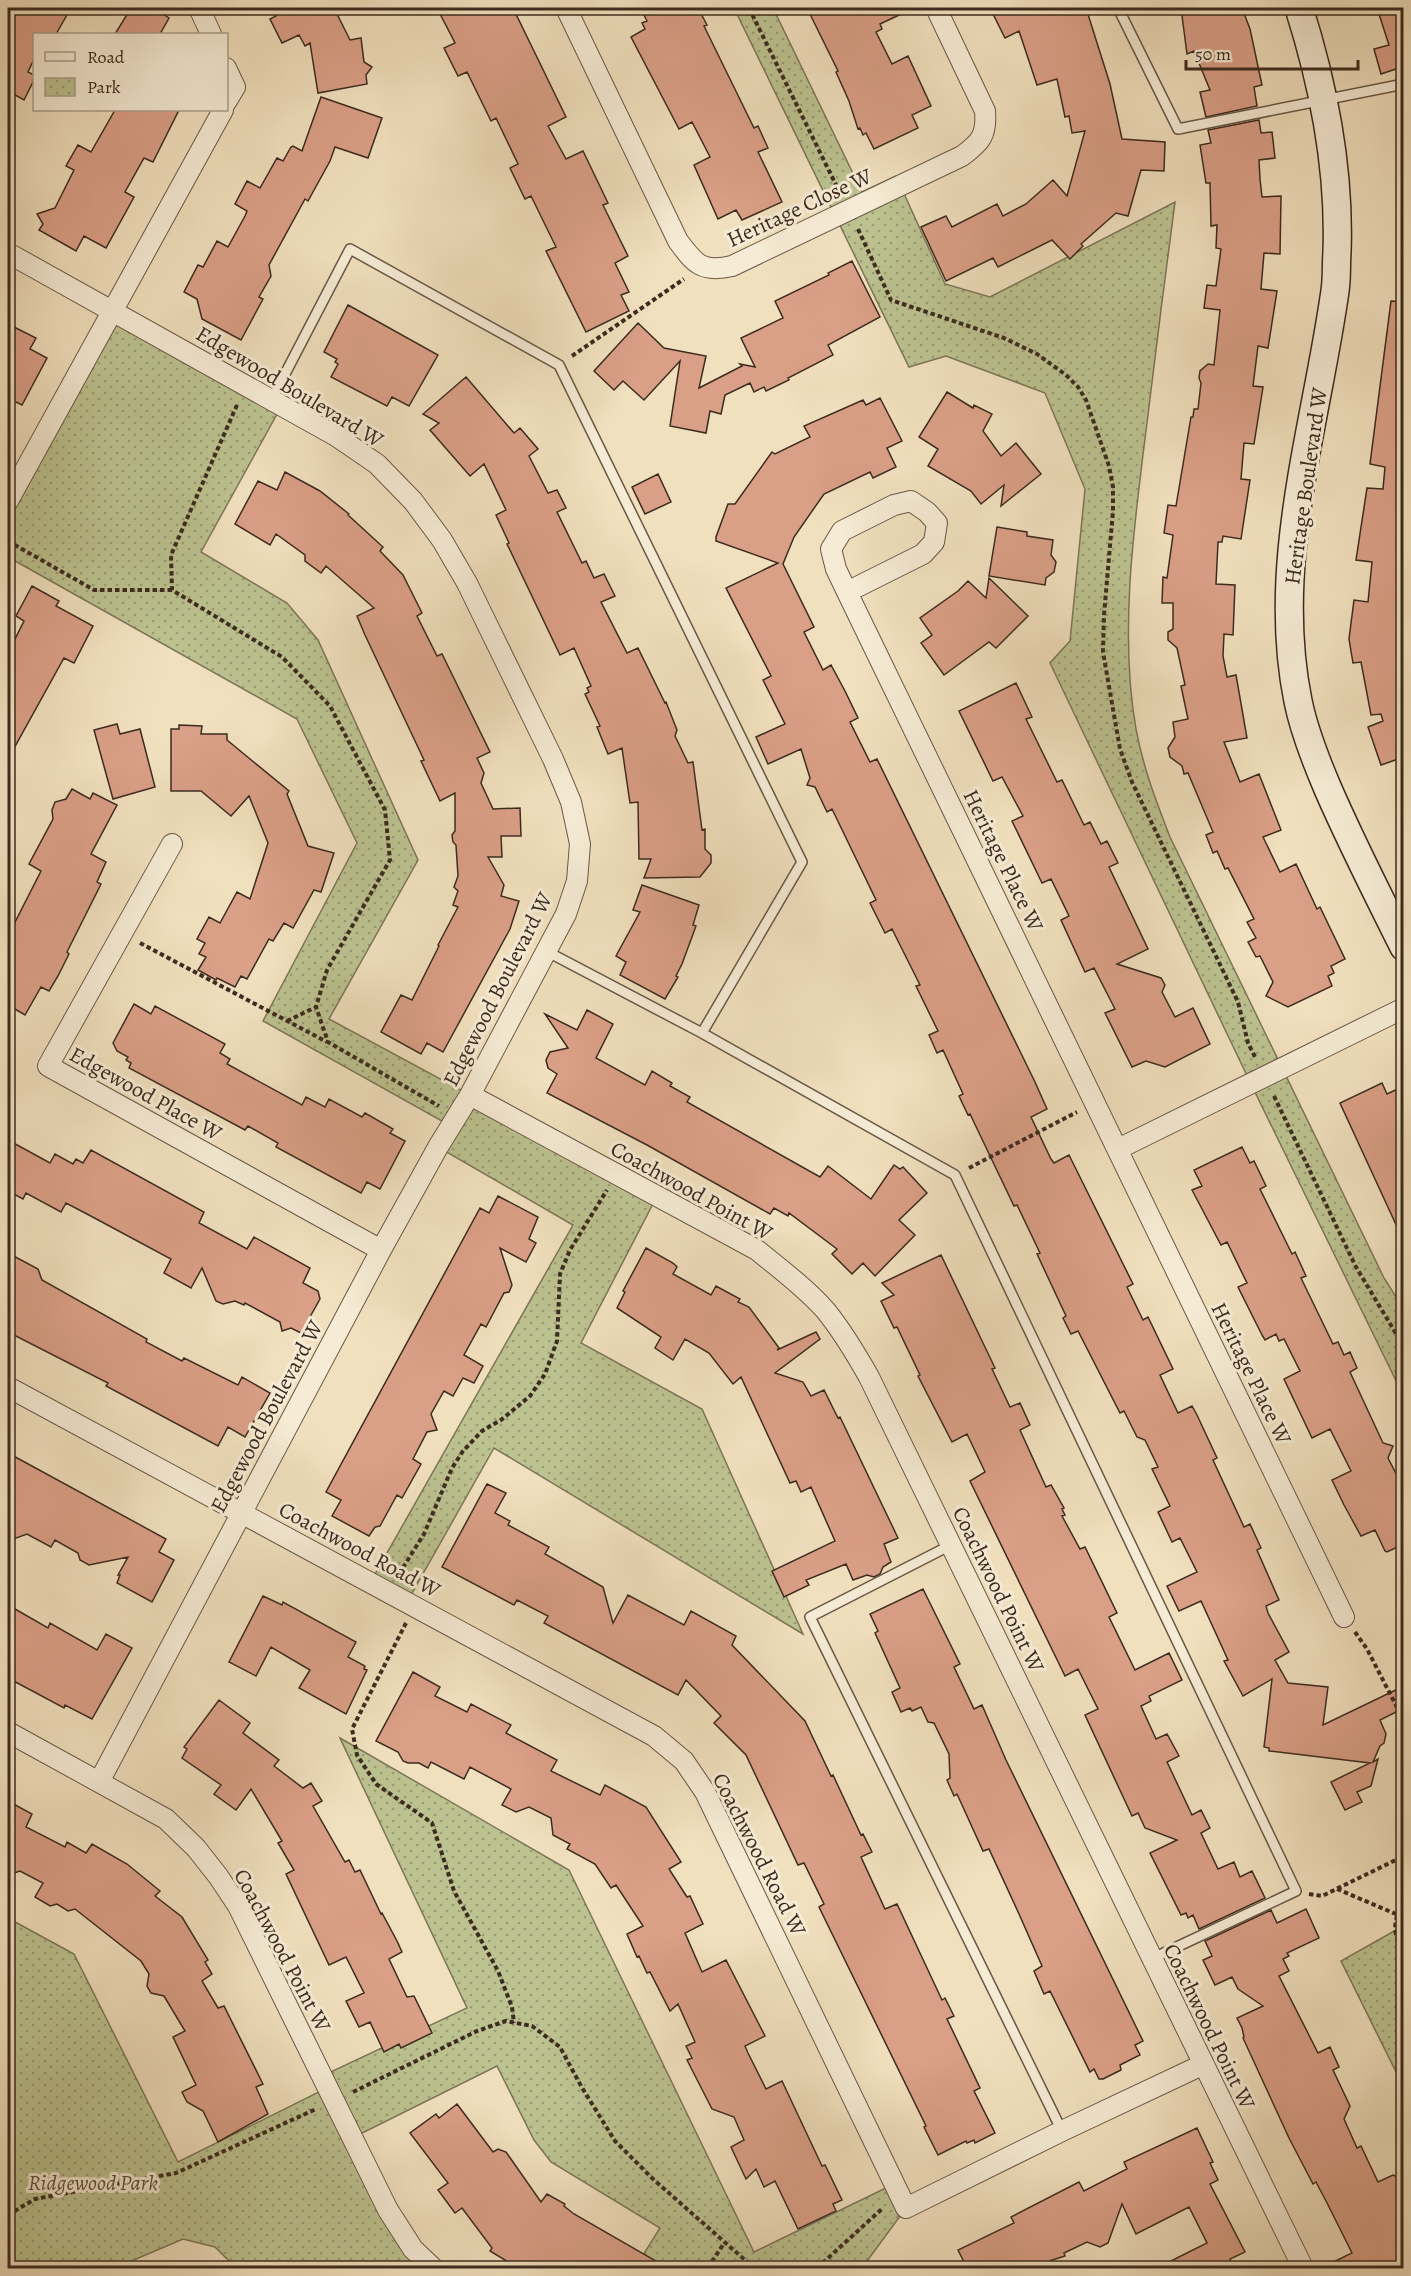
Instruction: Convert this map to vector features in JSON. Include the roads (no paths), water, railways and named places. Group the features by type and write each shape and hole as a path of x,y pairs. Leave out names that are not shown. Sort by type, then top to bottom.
{"street":[{"path":"199,8 211,33"},
{"name":"Heritage Close W","path":"566,8 678,241 702,267 718,269 732,266 962,156 975,147 984,135 986,124 982,105 936,8"},
{"name":"Heritage Boulevard W","path":"1299,8 1325,99 1334,164 1338,221 1335,288 1299,502 1289,578 1291,644 1298,702 1317,762 1344,825 1404,947"},
{"path":"228,72 235,87 228,99"},
{"path":"8,501 221,111"},
{"name":"Edgewood Boulevard W","path":"8,253 336,435 377,464 413,501 442,540 467,583 553,759 571,802 580,844 577,881 566,915 470,1095 381,1250 99,1782"},
{"name":"Heritage Place W","path":"847,592 923,554 934,542 937,523 927,512 911,501 894,505 842,531 831,549 837,569 847,592 1094,1103 1344,1617"},
{"name":"Edgewood Place W","path":"172,844 48,1066 381,1250"},
{"path":"1118,1149 1404,1008"},
{"name":"Coachwood Point W","path":"470,1095 757,1250 795,1281 825,1310 849,1341 869,1377 1202,2065 1303,2268"},
{"name":"Coachwood Road W","path":"8,1387 654,1736 684,1761 705,1791 906,2208 1062,2131"},
{"name":"Coachwood Point W","path":"8,1732 166,1819 196,1848 238,1906 388,2210 413,2249 433,2268"},
{"path":"1062,2131 1202,2065"}],"lane":[{"path":"1118,8 1178,129 1404,84"},
{"path":"272,399 350,249 559,365 802,862 702,1033"},
{"path":"546,951 702,1033 955,1175 1296,1891 1151,1959"},
{"path":"951,1545 810,1617 1062,2131"}],"park label":[{"name":"Ridgewood Park","path":"93,2182"}]}
